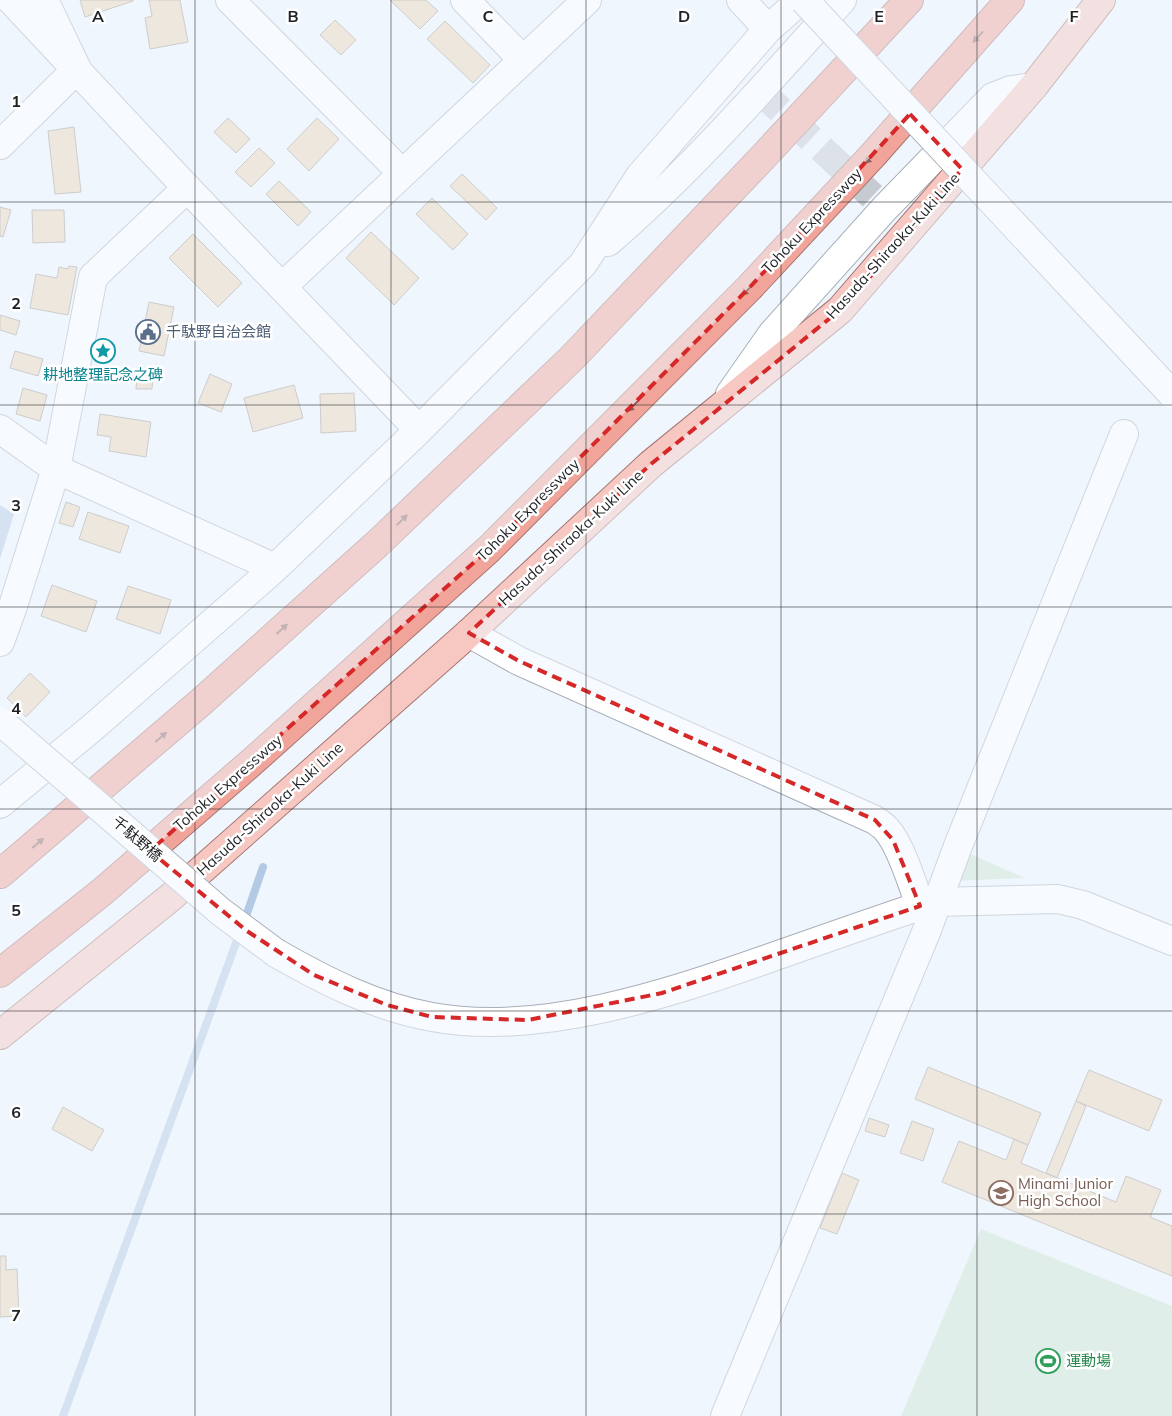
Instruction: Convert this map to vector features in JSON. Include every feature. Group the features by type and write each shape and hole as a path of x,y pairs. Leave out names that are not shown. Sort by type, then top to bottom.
{"highway":[{"path":"0,874 201,702 370,550 572,358 909,0"},
{"name":"Tohoku Expressway","path":"0,972 117,880 254,761 489,549 750,287 873,155 1010,0"}],"main road":[{"name":"Hasuda-Shiraoka-Kuki Line","path":"0,1036 171,897 469,633 651,464 840,310 1033,87 1101,0"}],"street":[{"path":"11,0 187,188 419,430"},
{"path":"44,0 77,69"},
{"path":"230,0 402,173"},
{"path":"465,0 523,60"},
{"path":"282,287 587,0"},
{"path":"741,0 768,29"},
{"path":"583,264 640,176 768,29 802,0 1172,394"},
{"path":"0,804 92,728 275,568 419,430 583,264 656,200 760,91 842,0"},
{"path":"0,145 77,69"},
{"path":"0,642 56,469 93,277 187,188"},
{"path":"0,428 56,469 275,568"},
{"path":"725,1416 923,939 928,904 1124,434"},
{"path":"469,633 518,661 875,820 887,830 909,874 928,904"},
{"name":"千駄野橋","path":"0,721 221,912 276,953 314,975 350,991 387,1005 423,1015 468,1021 528,1020 610,1007 714,977 928,904 1058,900 1083,905 1172,941"}],"highlighted area":[{"path":"910,114 962,169 888,257 840,310 651,464 469,633 519,661 875,820 893,840 920,906 662,993 528,1020 432,1017 387,1005 314,975 247,931 150,851 489,549 750,287"}],"green space":[{"path":"965,854 973,855 1025,878 955,881"},
{"name":"運動場","path":"981,1229 1172,1306 1172,1416 901,1416"}],"water":[{"path":"0,505 14,514 0,559"}],"building":[{"path":"80,0 133,0 133,1 85,17"},
{"path":"149,0 180,0 188,42 150,49 145,18 152,16"},
{"path":"390,0 426,0 438,11 420,29"},
{"path":"335,20 356,40 341,55 320,35"},
{"path":"445,21 490,65 473,83 427,39"},
{"path":"228,118 250,139 236,153 214,132"},
{"path":"317,118 339,139 309,171 287,149"},
{"path":"74,127 81,192 55,194 48,131"},
{"path":"259,148 275,163 251,187 235,172"},
{"path":"462,174 497,208 486,220 450,186"},
{"path":"279,181 311,212 298,226 266,194"},
{"path":"432,198 468,234 453,250 416,214"},
{"path":"0,207 11,210 3,237 0,236"},
{"path":"32,210 64,210 65,242 33,243"},
{"path":"371,232 419,278 394,305 346,258"},
{"path":"193,234 242,283 218,307 169,258"},
{"path":"69,266 77,267 68,315 30,308 36,274 57,278 59,267 68,269"},
{"path":"149,302 174,307 164,356 139,351"},
{"path":"0,315 20,321 16,335 0,330"},
{"path":"15,351 43,359 38,376 10,368"},
{"path":"210,374 232,384 221,412 198,403"},
{"path":"137,377 153,377 152,389 136,389"},
{"path":"294,385 303,418 253,432 244,398"},
{"path":"23,388 47,395 40,421 16,414"},
{"path":"354,393 356,431 321,433 320,394"},
{"path":"100,414 151,422 146,457 109,451 111,437 97,435"},
{"path":"66,502 80,507 73,527 59,523"},
{"path":"88,512 129,526 120,553 79,539"},
{"path":"52,585 97,601 86,632 41,616"},
{"path":"128,586 171,600 160,634 116,619"},
{"path":"30,673 50,692 26,717 7,698"},
{"path":"928,1067 1041,1113 1028,1145 915,1099"},
{"path":"1089,1070 1162,1100 1149,1131 1076,1101"},
{"path":"1076,1101 1086,1106 1057,1178 1046,1173"},
{"path":"63,1107 104,1130 92,1151 52,1129"},
{"path":"869,1118 889,1125 885,1137 865,1131"},
{"path":"912,1121 934,1129 923,1161 900,1153"},
{"path":"1014,1139 1028,1145 1021,1163 1116,1202 1126,1176 1161,1190 1150,1217 1172,1226 1172,1276 942,1182 959,1141 1006,1160"},
{"path":"842,1173 859,1180 837,1234 820,1228"},
{"path":"0,1256 6,1256 6,1270 17,1269 19,1316 0,1317"}],"waterway":[{"path":"244,922 263,867"},
{"path":"63,1416 240,932"}],"tunnel":[{"path":"760,91 885,208"}],"place":[{"name":"千駄野自治会館","path":"148,332"},
{"name":"耕地整理記念之碑","path":"103,351"},
{"name":"Minami Junior High School","path":"1001,1193"},
{"name":"運動場","path":"1048,1361"}]}
